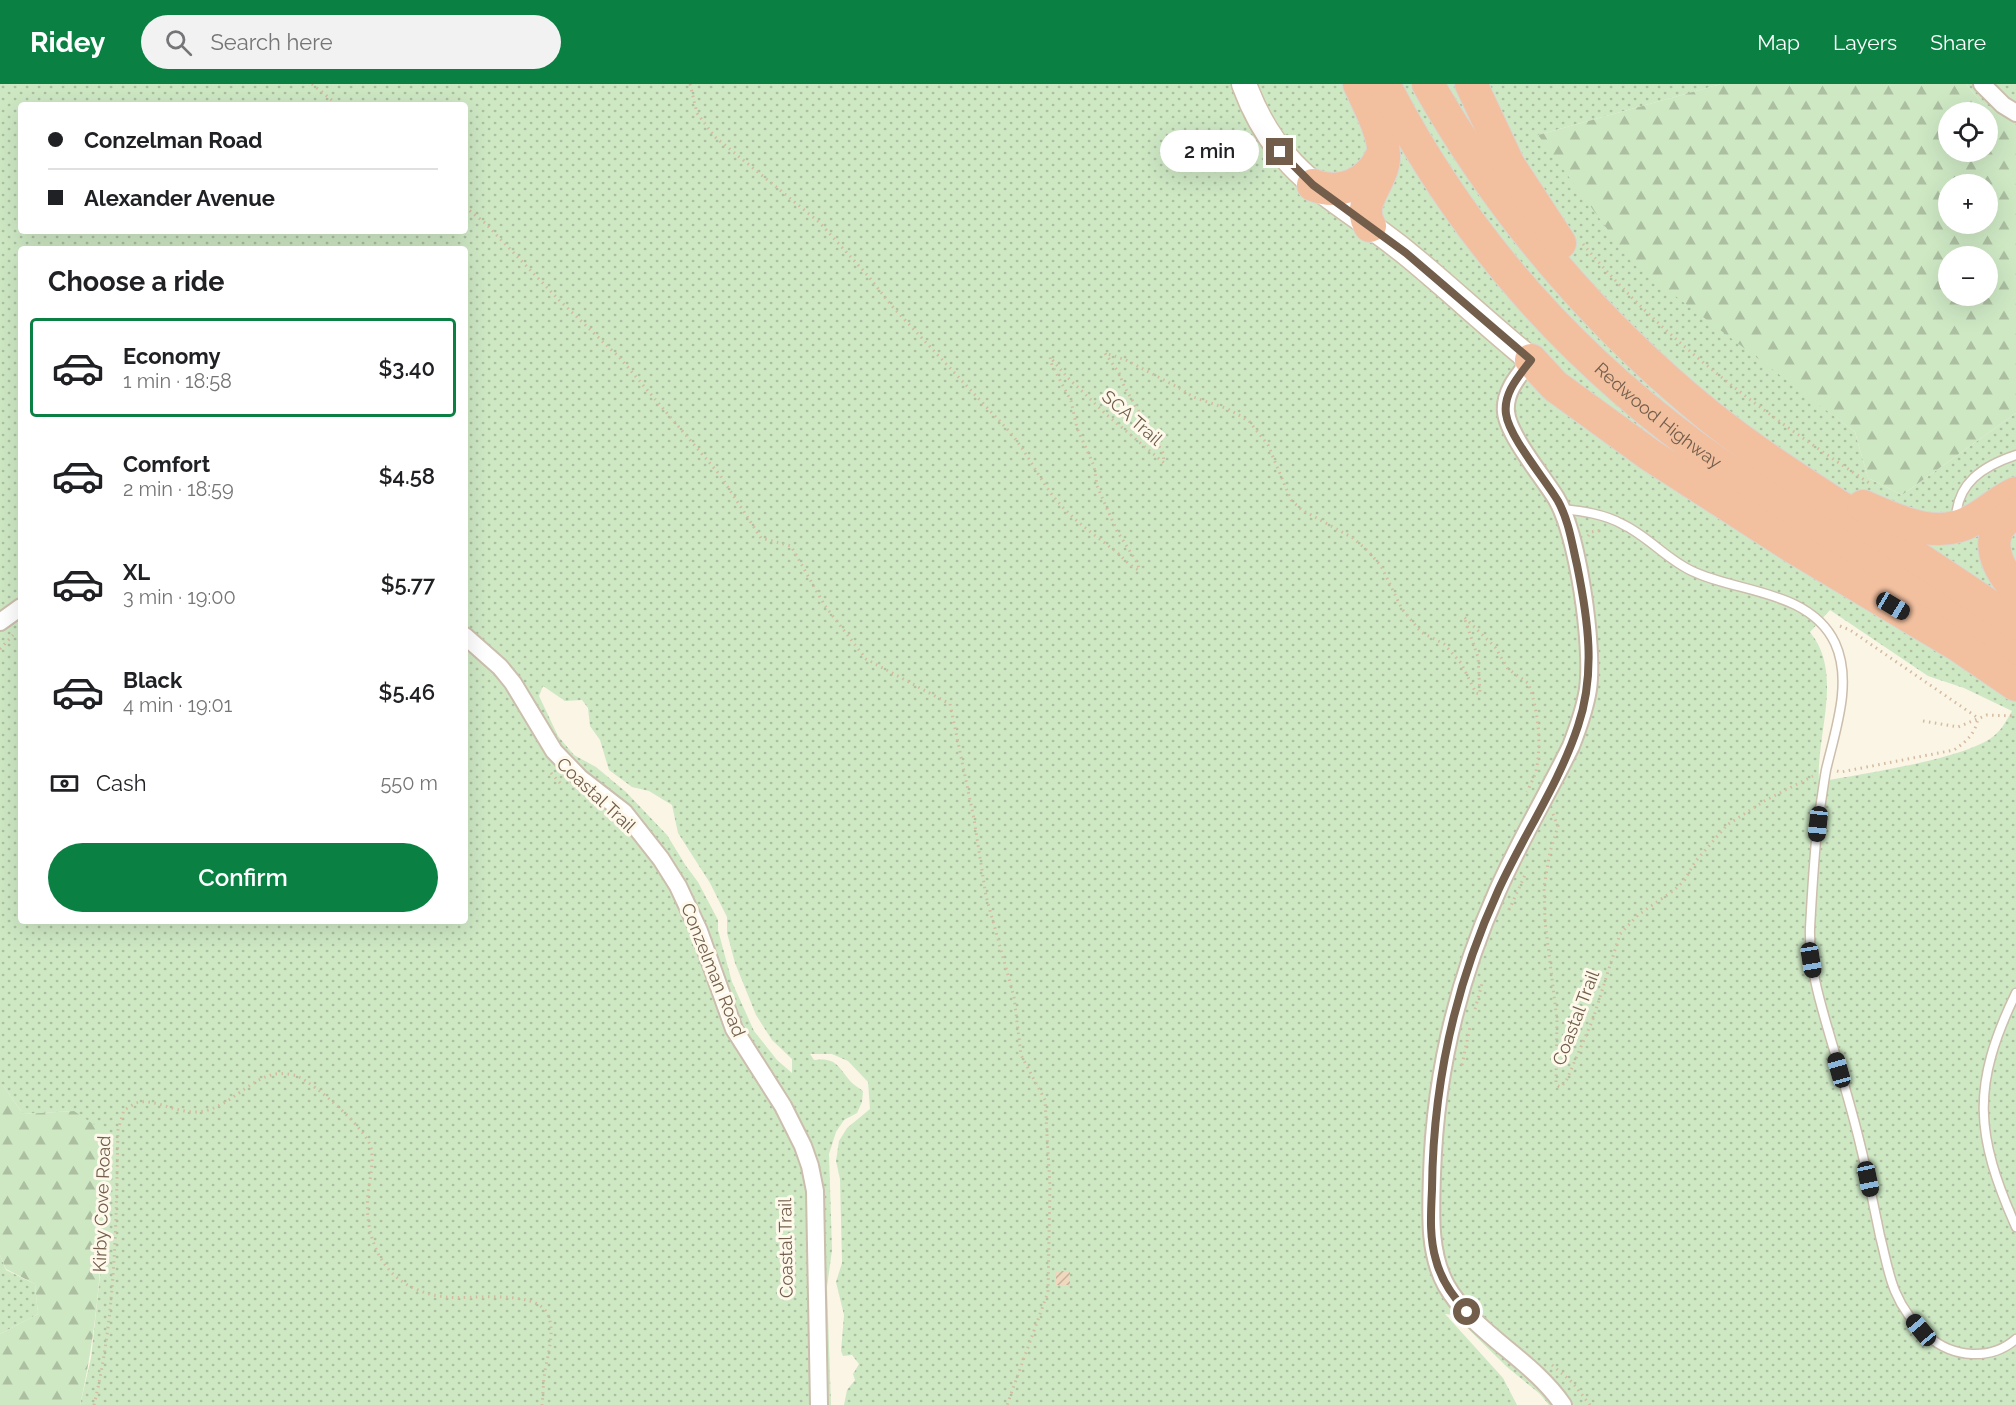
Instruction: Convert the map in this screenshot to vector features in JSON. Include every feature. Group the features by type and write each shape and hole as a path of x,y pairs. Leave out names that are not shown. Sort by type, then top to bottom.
{"highway":[{"path":"1359,84 1380,134 1383,148 1382,170 1365,206 1365,216 1370,226"},
{"name":"Redwood Highway","path":"1384,84 1426,160 1470,225 1525,293 1592,362 1668,426 1724,467 2016,658"},
{"name":"Redwood Highway","path":"1428,84 1465,146 1517,221 1562,275 1652,366 1709,416 1794,476 2016,624"},
{"path":"1471,84 1493,134 1527,196 1557,240 1652,366"},
{"path":"1313,185 1334,190 1354,185 1376,167 1383,148"},
{"path":"1531,360 1555,386 1643,450 1793,548 1959,646 2016,685"},
{"path":"1794,476 1919,527 1936,530 1956,528 2016,493"},
{"path":"2016,513 2001,525 1994,548 2001,571 2016,589"}],"main road":[{"path":"1244,84 1256,114 1270,138 1286,159 1313,185 1413,259 1531,360"}],"street":[{"path":"1982,84 2003,105 2016,112"},
{"path":"1531,360 1511,388 1506,413 1514,434 1562,509 1574,551 1586,615 1589,654 1588,689 1571,746 1498,891 1466,975 1450,1033 1438,1092 1431,1210 1435,1258 1456,1300 1544,1381 1563,1405"},
{"path":"0,622 18,609"},
{"name":"Conzelman Road","path":"468,639 500,667 513,683 542,734 566,766 624,812 661,859 688,907 734,1029 783,1106 803,1146 815,1191 819,1405"}],"lane":[{"path":"1956,528 1956,509 1966,486 1986,469 2016,455"},
{"path":"1562,509 1616,520 1632,529 1674,562 1693,572 1782,599 1816,619 1836,645 1841,672 1837,724 1827,767 1815,852 1810,927 1811,960 1861,1148 1890,1276 1910,1318 1932,1340 1945,1348 1969,1354 1980,1354 2001,1349 2016,1339"},
{"path":"2016,993 1992,1053 1984,1088 1983,1106 1990,1158 2016,1227"}],"path":[{"path":"312,84 334,102"},
{"name":"SCA Trail","path":"690,84 692,100 697,113 715,137 819,222 891,305 1008,429 1022,446 1044,484 1061,504 1079,523 1125,558 1135,569 1139,570 1138,564 1117,531 1097,486 1094,466 1077,428 1071,401 1050,357 1067,377 1107,415 1164,463 1163,453 1124,386 1119,373 1105,353 1126,360 1193,397 1228,409 1249,421 1268,445 1288,495 1294,504 1353,538 1368,551 1381,566 1402,609 1421,632 1444,644 1461,663 1476,693 1480,694 1481,688 1478,657 1464,616 1495,647 1508,669 1528,683 1535,710 1538,760 1526,798"},
{"path":"468,209 485,223 559,300 619,357 720,475 761,538 791,546 825,606 866,659 950,704 974,819 986,896 1014,997 1021,1055 1045,1100 1050,1186 1048,1292 1007,1405"},
{"path":"1579,238 1635,300 1716,374 1779,422 1871,484"},
{"path":"1584,541 1591,532 1607,530"},
{"path":"1816,619 1850,630 1978,718"},
{"path":"0,649 18,631"},
{"path":"1923,721 1959,726 1996,714 2016,716"},
{"path":"1827,767 1841,772 1954,750 1968,740 1976,730 1978,718"},
{"name":"Coastal Trail","path":"1547,823 1551,812 1558,826 1550,852 1544,887 1545,921 1557,1020 1556,1083 1561,1087 1567,1079 1593,1019 1620,934 1638,915 1684,881 1727,825 1766,800 1827,767"},
{"name":"Coastal Trail","path":"549,770 563,786"},
{"path":"1507,915 1525,874"},
{"path":"1474,1010 1484,977"},
{"path":"1460,1072 1471,1020"},
{"name":"Kirby Cove Road","path":"94,1405 102,1373 113,1285 118,1130 124,1110 137,1102 154,1103 188,1113 210,1110 232,1099 262,1078 277,1073 296,1076 315,1088 363,1132 371,1146 372,1165 367,1214 370,1233 376,1251 402,1283 423,1292 444,1297 526,1299 542,1307 548,1314 551,1328 542,1405"},
{"path":"1550,1363 1572,1382 1590,1405"}],"green space":[{"path":"0,84 1721,84 1538,135 1745,347 1855,432 1868,478 1902,495 2016,413 2016,1405 1549,1405 1454,1315 1445,1314 1503,1378 1517,1405 844,1405 847,1390 855,1380 853,1374 859,1364 852,1355 843,1356 841,1351 844,1315 836,1282 842,1263 840,1179 836,1161 839,1141 847,1128 870,1109 868,1082 848,1061 832,1054 810,1054 814,1060 828,1060 836,1064 851,1082 863,1091 862,1102 857,1113 844,1120 836,1132 829,1154 832,1250 827,1287 831,1405 80,1405 91,1358 103,1247 74,1111 23,1114 0,1084","holes":["1830,610 1928,676 1964,688 2012,711 2003,726 1983,743 1963,751 1913,764 1819,782 1827,685 1820,648 1810,632","543,686 565,701 582,700 588,708 590,726 600,740 609,770 632,787 649,791 672,805 678,833 710,883 727,917 727,933 735,963 756,1015 772,1040 792,1059 792,1073 777,1060 754,1031 732,982 718,930 718,920 698,882 667,835 626,792 596,767 574,755 558,736 539,696"]},
{"path":"1721,84 1966,84 1981,102 1938,102 1938,162 1998,162 1998,112 2016,123 2016,413 1902,495 1868,478 1855,432 1633,264 1538,135"},
{"path":"1966,84 2016,84 2016,123 1998,112 1998,102 1981,102"},
{"path":"0,1084 23,1114 74,1111 105,1132 104,1201 97,1303 80,1405 0,1405 0,1334 38,1314 35,1284 6,1269 0,1255"},
{"path":"0,1255 6,1270 35,1284 38,1314 0,1334"}],"building":[{"path":"1056,1271 1070,1271 1070,1285 1056,1285"}],"route":[{"path":"1280,152 1313,185 1406,253 1531,360 1509,392 1506,413 1509,425 1516,437 1562,509 1572,541 1588,630 1588,689 1578,726 1571,746 1486,917 1462,989 1443,1062 1438,1092 1432,1166 1433,1244 1435,1258 1447,1286 1467,1312"}]}
